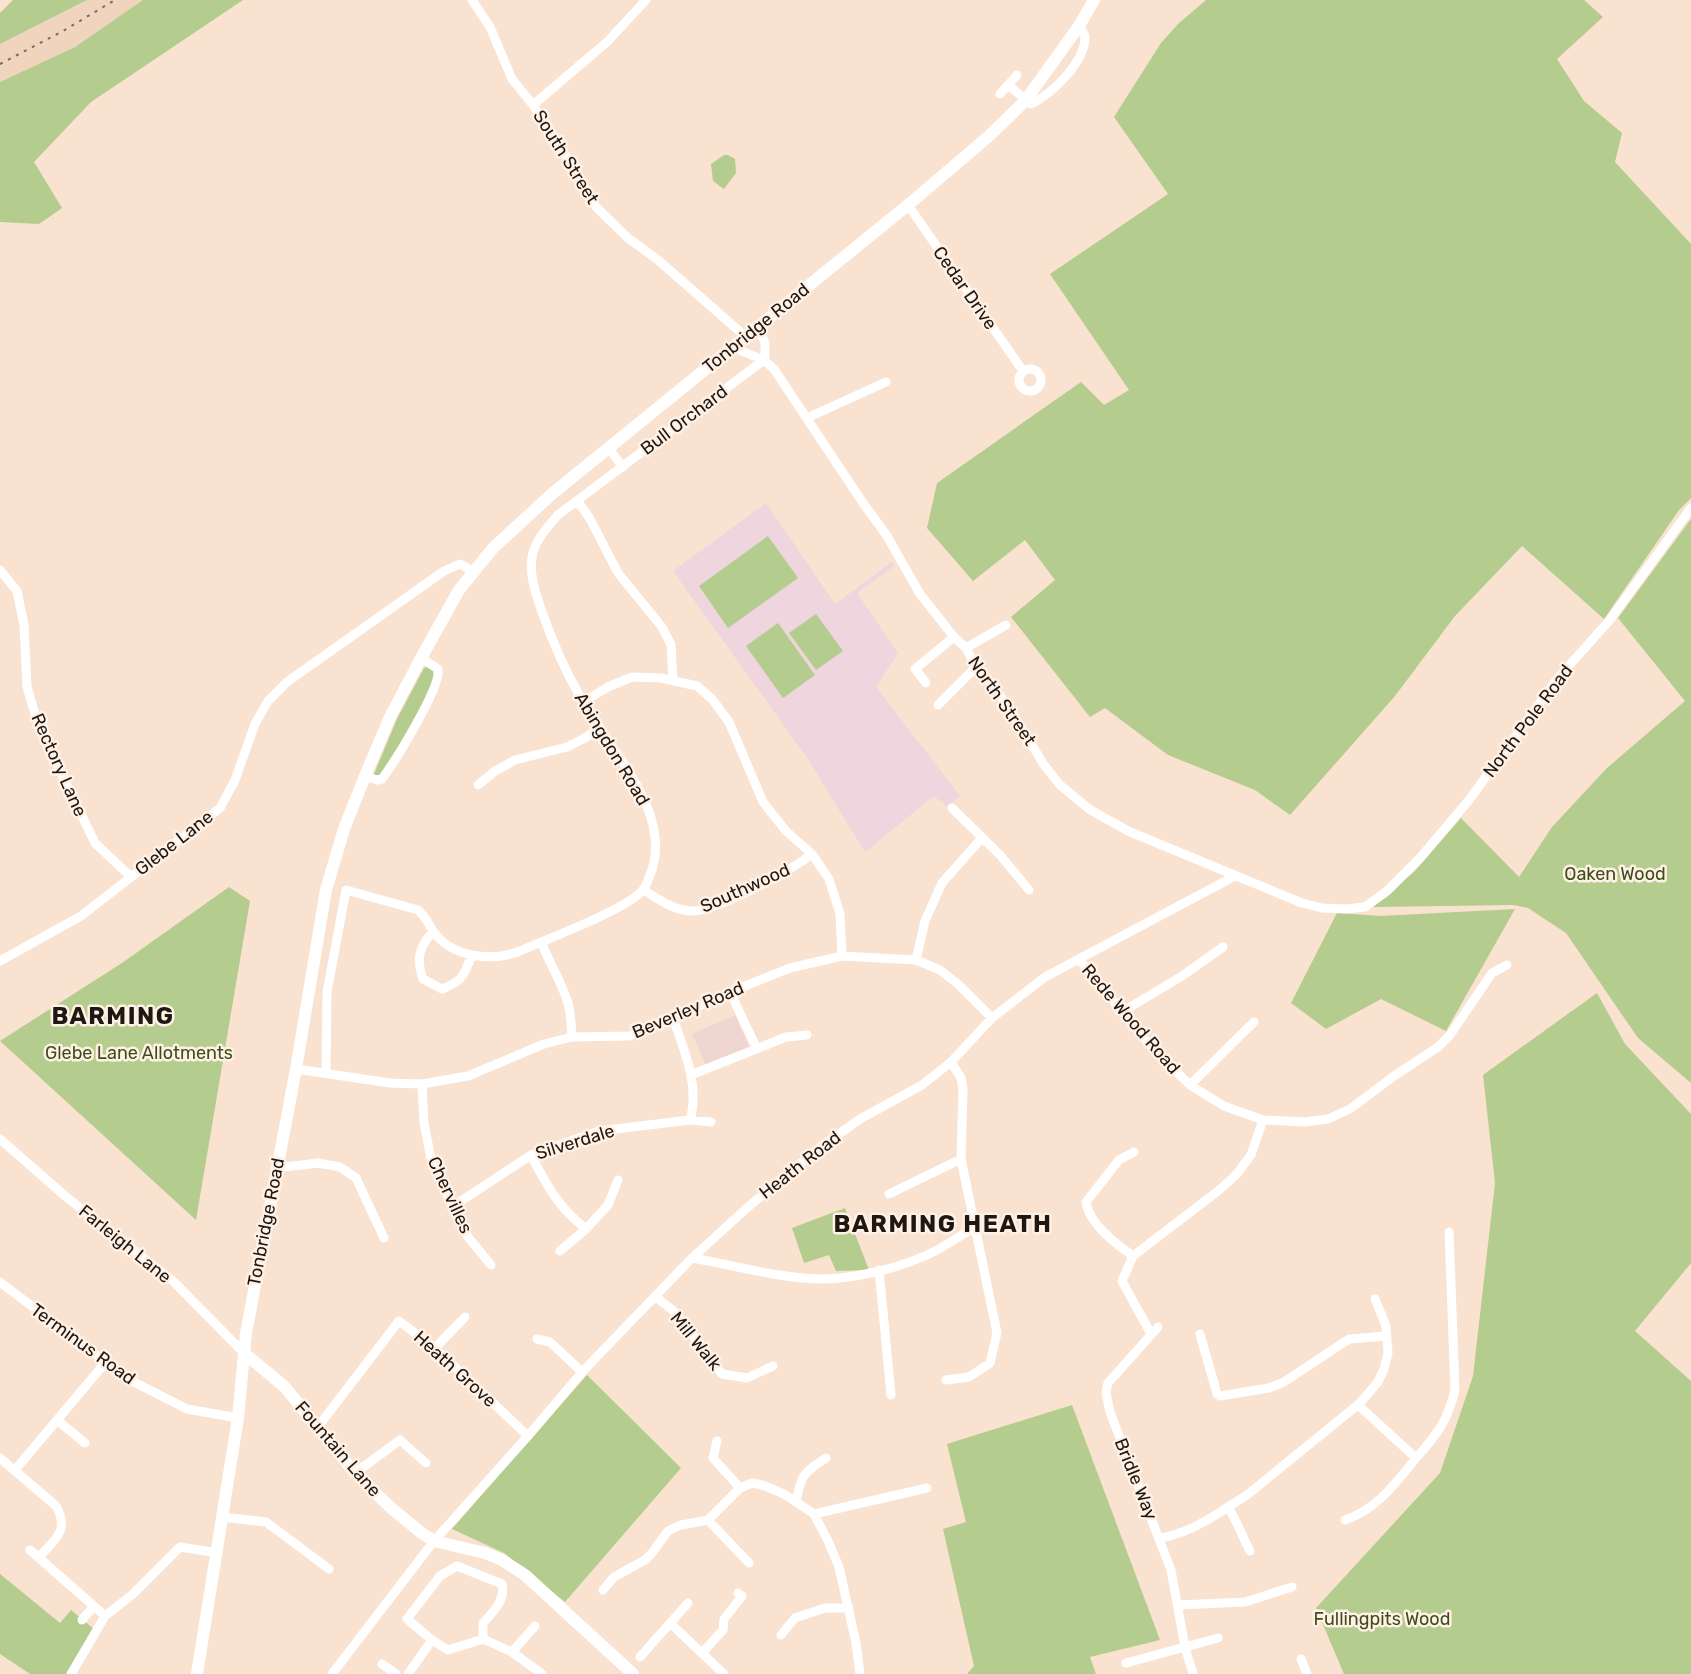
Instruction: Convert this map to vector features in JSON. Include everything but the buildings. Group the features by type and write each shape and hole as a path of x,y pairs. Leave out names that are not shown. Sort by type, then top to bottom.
{"main road":[{"name":"Tonbridge Road","path":"197,1674 238,1418 246,1333 296,1069 326,890 344,829 364,776 390,717 421,658 459,590 493,548 553,493 908,206 989,136 1025,101 1094,0"},
{"name":"Fountain Lane","path":"245,1354 284,1386 354,1473 391,1508 434,1541"},
{"path":"434,1541 485,1553 525,1575 633,1674"}],"street":[{"name":"South Street","path":"472,0 490,27 512,79 533,105 576,171 596,207 627,238 658,260 746,337"},
{"path":"533,105 607,42 646,0"},
{"path":"1008,85 1031,104 1047,94 1072,69 1085,40 1085,34 1078,26"},
{"path":"1000,94 1017,75"},
{"name":"Cedar Drive","path":"908,206 1023,371"},
{"name":"North Street","path":"758,327 765,342 765,359 887,536 920,594 954,637 966,648 976,667 1003,699 1051,775 1072,795 1105,819 1128,831 1302,903 1322,908 1346,909"},
{"path":"734,347 765,359"},
{"name":"Bull Orchard","path":"608,448 623,467 765,359"},
{"path":"807,418 886,382"},
{"name":"Abingdon Road","path":"623,467 558,515 541,534 533,552 531,574 551,638 583,702 640,793 652,821 657,840 655,862 644,890"},
{"path":"577,501 589,517 618,573 662,627 672,645 673,680"},
{"name":"North Pole Road","path":"1346,909 1365,907 1387,891 1447,828 1557,679 1609,621 1691,508"},
{"name":"Glebe Lane","path":"0,961 81,916 220,808 235,780 255,724 268,701 287,682 444,571 460,564 473,572"},
{"name":"Rectory Lane","path":"0,570 17,591 24,625 27,687 39,727 95,843 131,876"},
{"path":"966,648 1006,625"},
{"path":"926,683 915,669 954,637"},
{"path":"364,776 377,780 382,779 416,724 434,689 438,680 438,669 421,658"},
{"path":"938,705 976,667"},
{"path":"583,702 608,687 632,677 673,680 696,686 712,699 729,722 763,802 786,831 812,854 829,879 840,914 842,956"},
{"path":"478,786 495,771 515,760 567,747 600,727"},
{"path":"950,806 981,839 1000,855 1029,890"},
{"path":"916,960 925,921 942,883 981,839"},
{"name":"Southwood","path":"644,890 674,908 693,911 714,906 767,882 793,869 812,854"},
{"name":"Heath Road","path":"332,1674 434,1541 582,1372 692,1258 783,1177 860,1119 921,1085 951,1062 992,1018 1045,977 1235,876"},
{"path":"326,1073 327,992 346,890 418,910 445,943 472,955 491,957 512,954 541,942 608,912 633,899 644,890"},
{"path":"434,932 424,940 418,957 423,979 442,989 453,984 462,979 472,955"},
{"path":"541,942 553,972 562,985 569,1006 572,1037"},
{"path":"1122,1012 1182,976 1223,947"},
{"name":"Beverley Road","path":"296,1069 390,1083 422,1084 468,1076 544,1044 572,1037 629,1036 790,968 842,956 916,960 940,970 959,985 992,1018"},
{"name":"Rede Wood Road","path":"1079,959 1152,1048 1190,1085 1224,1106 1263,1120 1305,1122 1328,1119 1350,1109 1438,1047 1450,1035 1492,973 1507,965"},
{"path":"730,992 757,1049"},
{"path":"673,1018 686,1051 691,1075 693,1110 690,1120"},
{"path":"1190,1085 1254,1022"},
{"path":"691,1075 786,1037 807,1035"},
{"path":"946,1380 969,1377 990,1363 997,1333 961,1159 963,1089 961,1078 951,1062"},
{"name":"Chervilles","path":"422,1084 424,1123 432,1164 468,1237 491,1265"},
{"name":"Silverdale","path":"452,1207 531,1155 599,1131 690,1120 711,1122"},
{"path":"1134,1152 1119,1160 1086,1202 1088,1210 1110,1238 1133,1256 1236,1175 1251,1155 1263,1120"},
{"name":"Farleigh Lane","path":"0,1139 31,1168 173,1281 245,1354"},
{"path":"531,1155 553,1196 568,1215 586,1229"},
{"path":"889,1194 961,1159"},
{"path":"276,1168 318,1163 340,1167 356,1178 384,1238"},
{"path":"560,1251 586,1229 608,1205 618,1180"},
{"path":"367,1230 378,1226"},
{"path":"692,1258 818,1279 846,1277 928,1255 975,1227"},
{"path":"1345,1520 1361,1514 1378,1502 1440,1430 1451,1408 1455,1390 1449,1232"},
{"name":"Bridle Way","path":"1133,1256 1122,1281 1155,1331 1108,1383 1106,1393 1110,1412 1171,1570 1186,1650 1193,1674"},
{"path":"879,1270 891,1395"},
{"name":"Terminus Road","path":"0,1282 128,1379 187,1409 238,1418"},
{"name":"Mill Walk","path":"656,1297 675,1312 722,1374 747,1378 773,1366"},
{"path":"1160,1538 1173,1536 1205,1523 1247,1495 1358,1405 1378,1382 1388,1353 1386,1326 1375,1299"},
{"path":"435,1348 465,1317"},
{"name":"Heath Grove","path":"317,1428 399,1321 435,1348 528,1436"},
{"path":"1200,1334 1217,1394 1220,1396 1269,1388 1284,1382 1349,1339 1387,1336"},
{"path":"537,1339 550,1342 582,1372"},
{"path":"15,1470 105,1363"},
{"path":"1358,1405 1416,1458"},
{"path":"57,1420 85,1443"},
{"path":"354,1473 400,1440 426,1463"},
{"path":"717,1441 713,1458 740,1488"},
{"path":"0,1458 56,1506 62,1516 60,1534 39,1557"},
{"path":"796,1502 800,1484 806,1472 826,1458"},
{"path":"603,1590 614,1577 645,1560 668,1531 681,1525 708,1520 740,1488 752,1483 762,1485 784,1494 814,1514 839,1567 849,1608 860,1674"},
{"path":"814,1514 927,1488"},
{"path":"1228,1507 1238,1522 1242,1537 1250,1551"},
{"path":"222,1517 266,1522 329,1569"},
{"path":"708,1520 749,1563"},
{"path":"71,1674 105,1616 133,1594 180,1547 218,1553"},
{"path":"30,1550 103,1614"},
{"path":"483,1639 483,1623 502,1596 502,1584 457,1566 440,1576 407,1619 448,1650 483,1639 512,1652 542,1674"},
{"path":"1178,1605 1245,1602 1292,1587"},
{"path":"702,1653 723,1630 724,1618 742,1596 738,1593"},
{"path":"640,1657 688,1603"},
{"path":"82,1620 94,1606"},
{"path":"781,1635 795,1618 825,1608 849,1608"},
{"path":"670,1623 724,1674"},
{"path":"512,1652 535,1626"},
{"path":"1126,1663 1186,1650 1218,1638"},
{"path":"408,1674 432,1640"},
{"path":"1301,1659 1307,1674"},
{"path":"382,1664 396,1674"}],"shaded area":[{"path":"87,0 143,0 75,47 0,82 0,44"},
{"path":"766,503 835,604 892,562 894,566 857,593 898,653 876,687 960,796 947,806 935,797 929,800 865,852 808,759 673,571"},
{"path":"735,1015 749,1047 706,1066 692,1034"}],"green space":[{"path":"13,0 87,0 0,44 0,13"},
{"path":"143,0 243,0 91,102 34,162 62,208 39,224 0,222 0,82 75,47"},
{"path":"1206,0 1584,0 1603,17 1557,59 1584,101 1622,133 1615,162 1691,244 1691,498 1679,510 1604,619 1522,546 1455,616 1395,696 1290,815 1255,790 1168,755 1105,708 1090,717 1011,617 1055,580 1025,540 973,581 927,528 937,483 1081,382 1104,405 1129,390 1050,274 1168,194 1114,117 1161,43 1178,24"},
{"path":"724,155 735,159 736,173 724,189 713,181 711,164"},
{"name":"Oaken Wood","path":"1691,519 1691,1083 1638,1038 1566,933 1528,908 1513,905 1372,907 1414,872 1461,818 1519,877 1552,827 1607,768 1685,701 1618,618"},
{"path":"768,536 798,578 728,628 699,586"},
{"path":"816,614 843,651 816,670 789,633"},
{"path":"778,623 815,675 783,698 746,646"},
{"path":"424,668 433,669 434,681 409,730 379,776 375,776 397,719"},
{"name":"Glebe Lane Allotments","path":"229,887 250,901 196,1220 0,1041 122,963"},
{"path":"1515,909 1446,1031 1381,999 1326,1029 1291,1003 1337,913 1380,916"},
{"name":"Fullingpits Wood","path":"1597,993 1625,1044 1691,1114 1691,1263 1635,1331 1691,1381 1691,1674 1344,1674 1316,1608 1440,1473 1473,1376 1495,1183 1483,1075"},
{"path":"845,1208 869,1270 836,1271 829,1255 804,1263 792,1228"},
{"path":"587,1375 681,1468 565,1602 504,1553 452,1529"},
{"path":"1072,1405 1160,1640 1090,1657 1096,1674 967,1674 974,1666 943,1529 966,1522 947,1444"},
{"path":"0,1574 60,1623 71,1610 95,1630 67,1674 30,1674 0,1654"}],"railway":[{"path":"0,64 63,31 115,0"}],"district":[{"name":"BARMING","path":"113,1016"},
{"name":"BARMING HEATH","path":"943,1224"}]}
